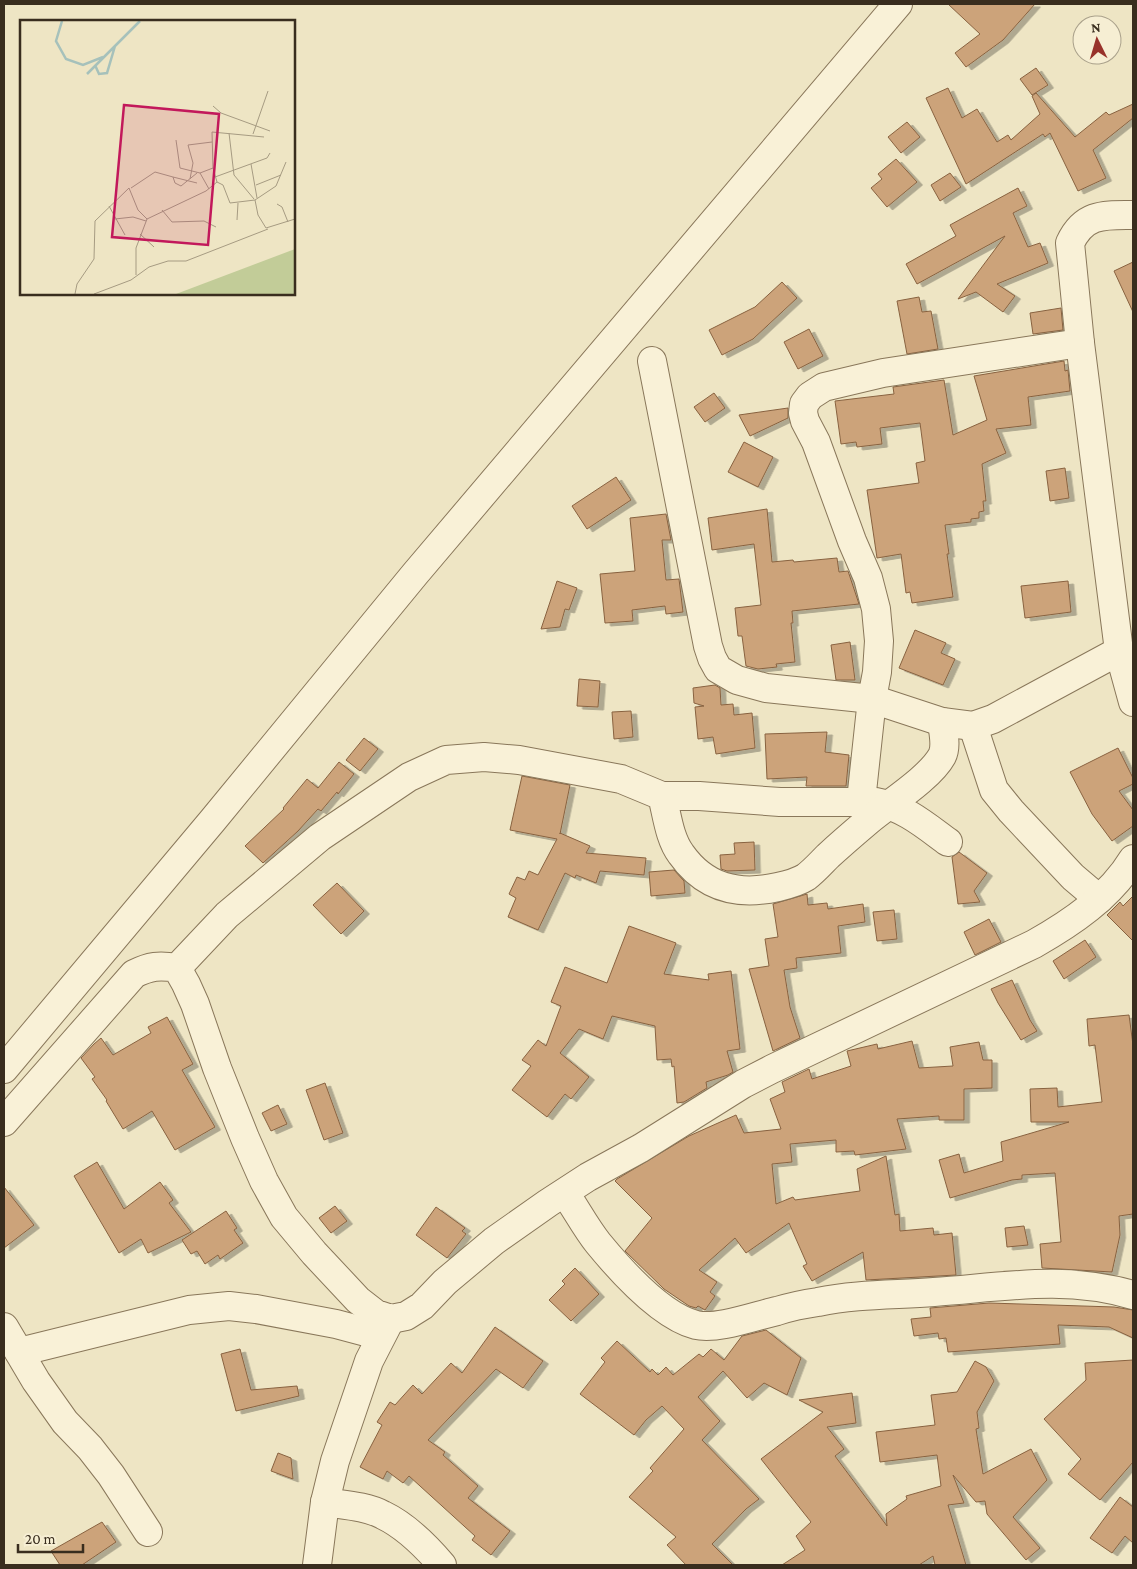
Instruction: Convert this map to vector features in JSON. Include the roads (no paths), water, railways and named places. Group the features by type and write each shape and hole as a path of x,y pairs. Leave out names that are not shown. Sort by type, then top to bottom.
{"street":[{"path":"4,1070 415,574 898,4"},
{"path":"1133,215 1093,218 1077,230 1070,243 1080,343 1119,651 1133,702"},
{"path":"861,801 872,700 877,672 879,641 876,609 868,578 852,541 816,442 805,421 803,413 804,404 810,396 824,387 883,373 1080,343"},
{"path":"652,361 708,646 718,669 736,680 766,688 872,700 942,722 973,726 993,719 1119,651"},
{"path":"662,796 674,842 690,866 707,879 723,887 743,891 762,891 786,886 806,877 856,831 925,775 942,755 944,744 942,722"},
{"path":"973,726 994,790 1011,811 1073,877 1099,899"},
{"path":"177,968 227,915 320,837 409,777 446,760 484,756 519,760 621,779 662,796 699,796 780,802 861,801 889,804 948,842"},
{"path":"19,1352 189,1310 229,1306 336,1324 366,1332 385,1329 422,1306 445,1282 494,1241 588,1177 641,1148 743,1084 894,1009 1034,944 1064,927 1099,899 1125,873 1133,859"},
{"path":"4,1122 134,974 147,967 163,966 177,968"},
{"path":"177,968 195,1004 217,1068 245,1138 264,1181 284,1217 314,1253 358,1300 376,1314 385,1329"},
{"path":"565,1193 598,1242 649,1298 674,1316 697,1326 726,1324 820,1301 868,1295 952,1291 1045,1283 1110,1288 1133,1295"},
{"path":"4,1327 36,1382 65,1422 90,1448 111,1475 148,1532"},
{"path":"317,1565 326,1502 335,1461 369,1361 385,1329"},
{"path":"326,1502 382,1514 404,1528 428,1548 442,1565"}]}
